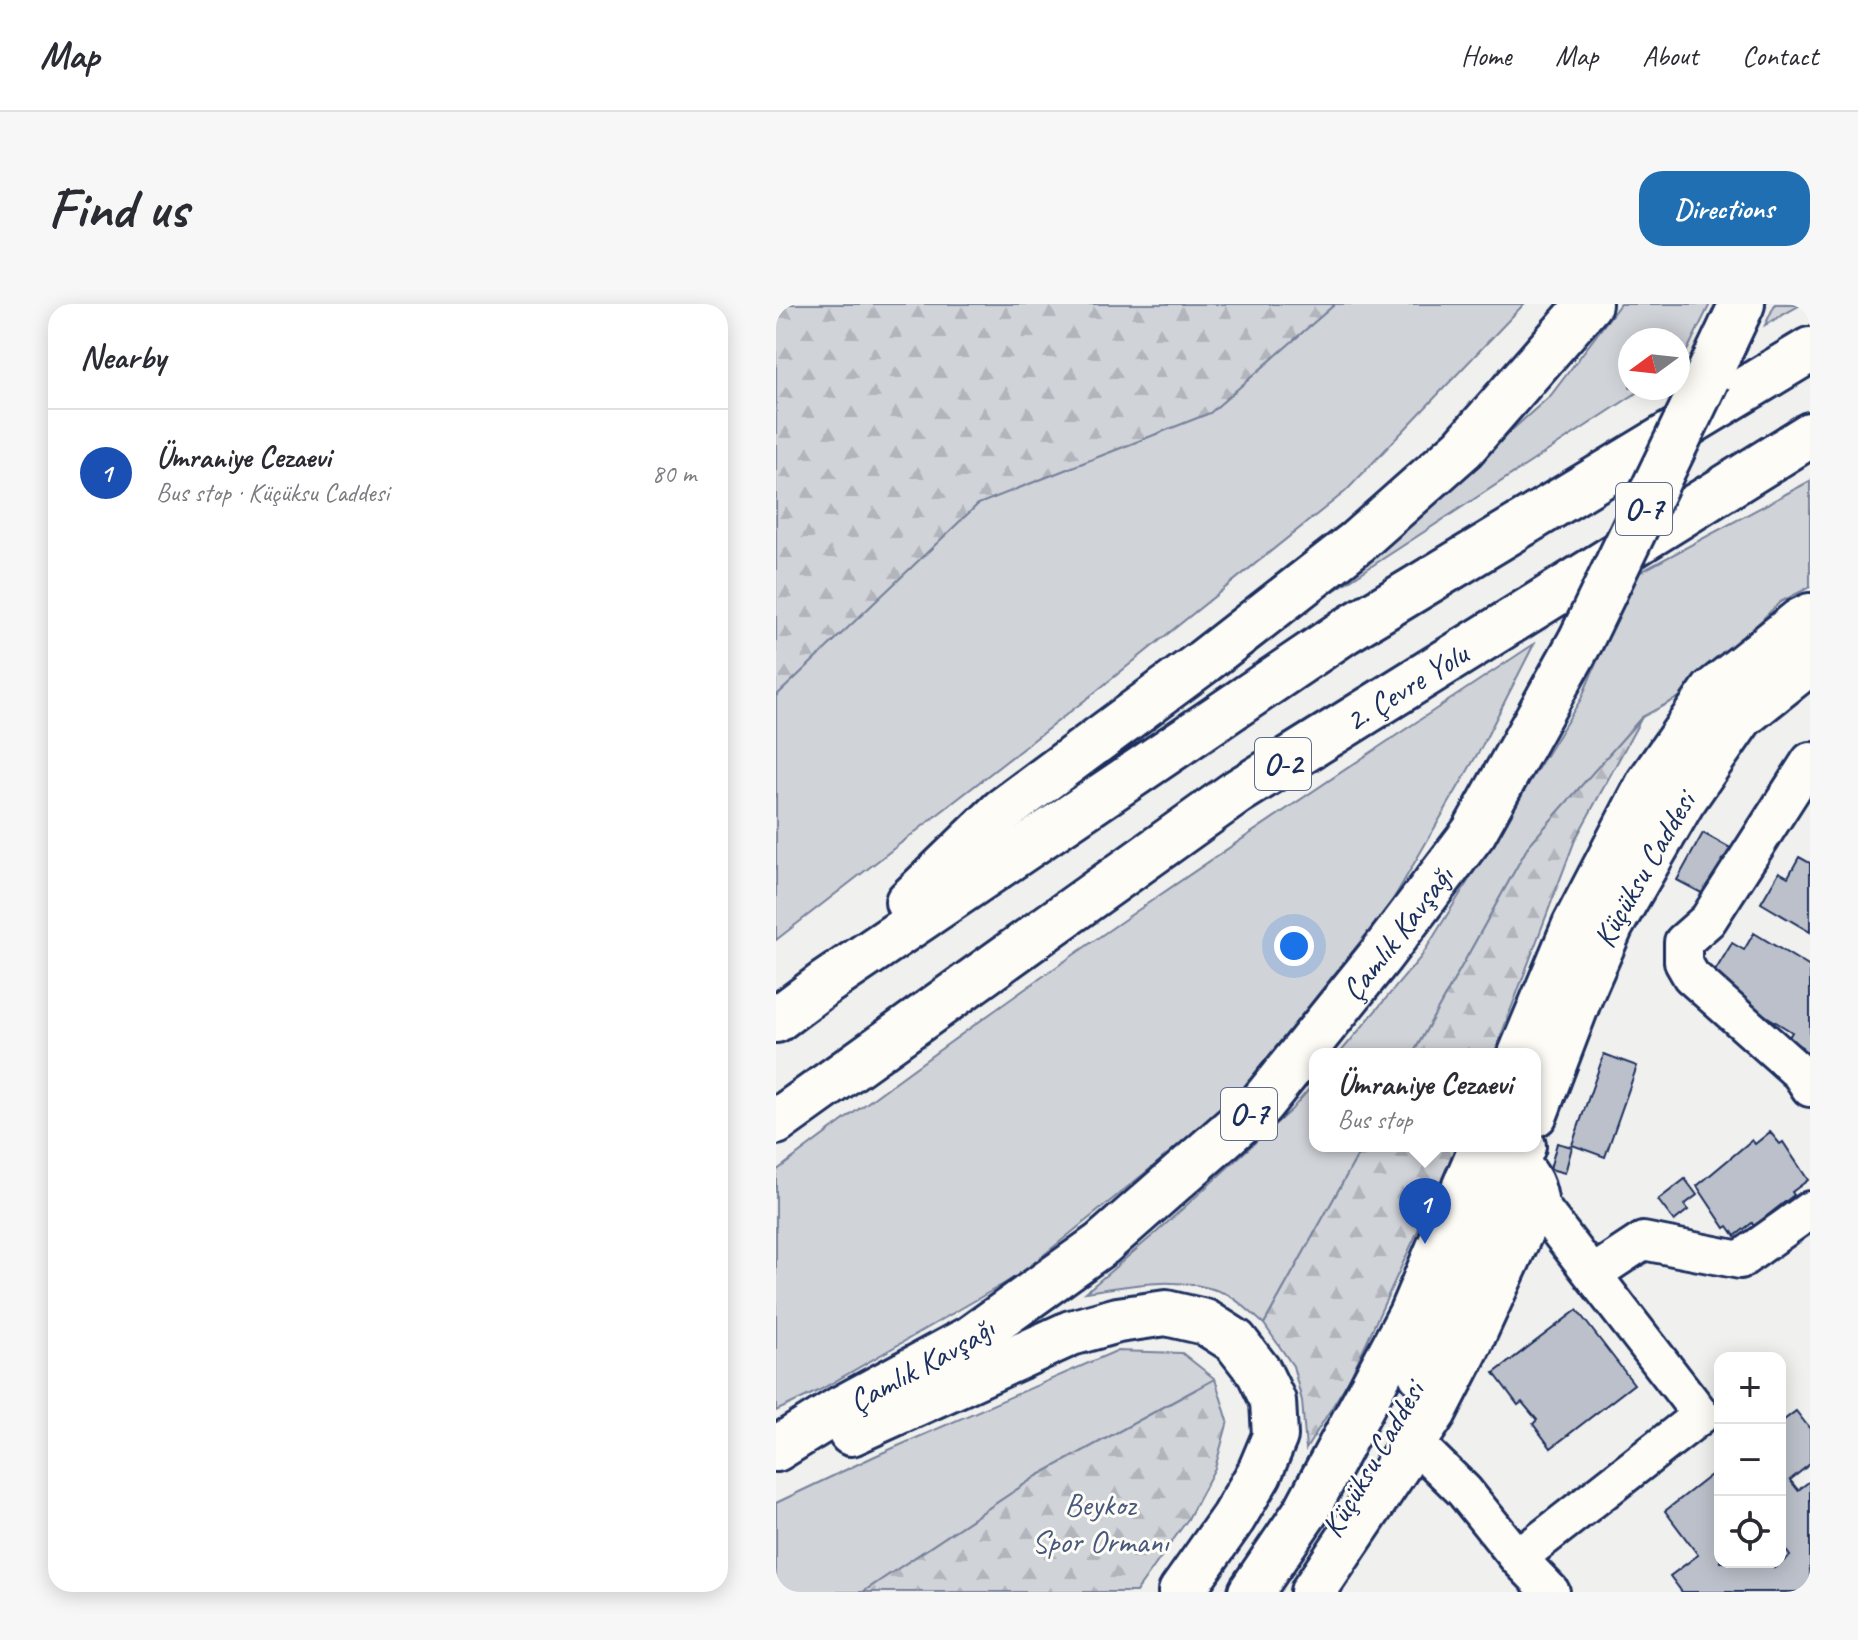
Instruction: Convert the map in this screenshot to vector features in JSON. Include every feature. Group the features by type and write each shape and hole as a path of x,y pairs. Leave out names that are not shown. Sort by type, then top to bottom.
{"main road":[{"path":"824,984 1002,811 1203,662 1357,542 1463,448 1589,304"},
{"name":"Çamlık Kavşağı","path":"776,1452 842,1408 971,1338 1102,1244 1261,1104 1381,955 1474,832 1581,640 1742,304"},
{"name":"O-2","path":"776,1020 824,984 1344,632 1810,350"},
{"name":"2. Çevre Yolu","path":"776,1122 1237,792 1810,435"},
{"name":"Küçüksu Caddesi","path":"1524,1048 1575,925 1649,783 1713,691 1810,616"},
{"name":"Küçüksu Caddesi","path":"1541,1098 1611,925 1682,802 1741,717 1810,662"},
{"name":"Küçüksu Caddesi","path":"1251,1592 1306,1511 1411,1314 1441,1244 1506,1164"},
{"name":"Küçüksu Caddesi","path":"1291,1592 1401,1444 1506,1164"},
{"path":"1313,1592 1401,1444 1378,1432 1381,1417 1446,1276 1441,1244"},
{"path":"776,1452 853,1433 1071,1333 1118,1320 1166,1313 1205,1322 1235,1341 1259,1372 1273,1401 1275,1436 1259,1474 1233,1518 1181,1592"}],"lane":[{"path":"1810,761 1708,920 1683,942 1683,962 1691,976 1800,1073 1810,1088"},
{"path":"1506,1164 1701,1415 1518,1558"},
{"path":"1593,1274 1643,1241 1740,1260 1810,1210"},
{"path":"1401,1444 1464,1491 1518,1558 1551,1592"}],"green space":[{"path":"776,304 1335,304 1210,413 978,504 776,696"},
{"path":"1335,304 1524,304 1346,491 1089,697 776,940 776,696 978,504 1210,413"},
{"path":"1620,304 1710,304 1690,345 1690,328 1618,328 1618,400 1626,400 1326,596 1551,395"},
{"path":"1775,304 1802,304 1765,325"},
{"path":"1810,481 1810,587 1780,602 1687,693 1642,717 1529,845 1416,1048 1344,1048 1421,957 1581,699 1633,576"},
{"path":"1534,644 1482,746 1390,905 1230,1104 1019,1275 818,1391 776,1411 776,1171 1056,967"},
{"path":"1642,717 1575,840 1496,1048 1416,1048 1529,845"},
{"path":"1309,1089 1309,1152 1360,1152 1264,1324 1224,1293 1190,1284 1155,1283 1086,1292 1158,1231 1292,1109"},
{"path":"1360,1152 1454,1152 1349,1380 1306,1449 1302,1401 1293,1366 1264,1324"},
{"path":"1116,1351 1182,1353 1215,1379 1037,1476 863,1592 776,1592 776,1503 875,1456"},
{"name":"Beykoz Spor Ormanı","path":"1215,1379 1228,1421 1215,1468 1188,1519 1136,1592 863,1592 1037,1476"}],"building":[{"path":"1703,833 1732,849 1707,896 1677,880"},
{"path":"1799,857 1810,863 1810,932 1761,903 1779,872 1788,877"},
{"path":"1754,933 1810,967 1810,1062 1797,1054 1802,1047 1788,1039 1792,1032 1709,981 1732,943 1744,950"},
{"path":"1604,1054 1637,1066 1605,1157 1572,1145"},
{"path":"1770,1132 1780,1144 1783,1142 1808,1180 1754,1226 1752,1223 1735,1236 1728,1226 1725,1228 1697,1186 1752,1140 1755,1144"},
{"path":"1557,1143 1572,1147 1565,1173 1550,1169"},
{"path":"1685,1179 1697,1195 1684,1205 1688,1210 1674,1221 1658,1200"},
{"path":"1577,1310 1634,1384 1551,1448 1533,1424 1537,1420 1522,1402 1518,1405 1494,1373"},
{"path":"1796,1411 1810,1429 1810,1464 1790,1480 1798,1490 1810,1481 1810,1592 1682,1592 1670,1576 1698,1555 1665,1511 1714,1473 1714,1568 1786,1568 1786,1559 1790,1556 1786,1550 1786,1418"}],"place":[{"name":"Ümraniye Cezaevi","path":"1425,1244"}]}
